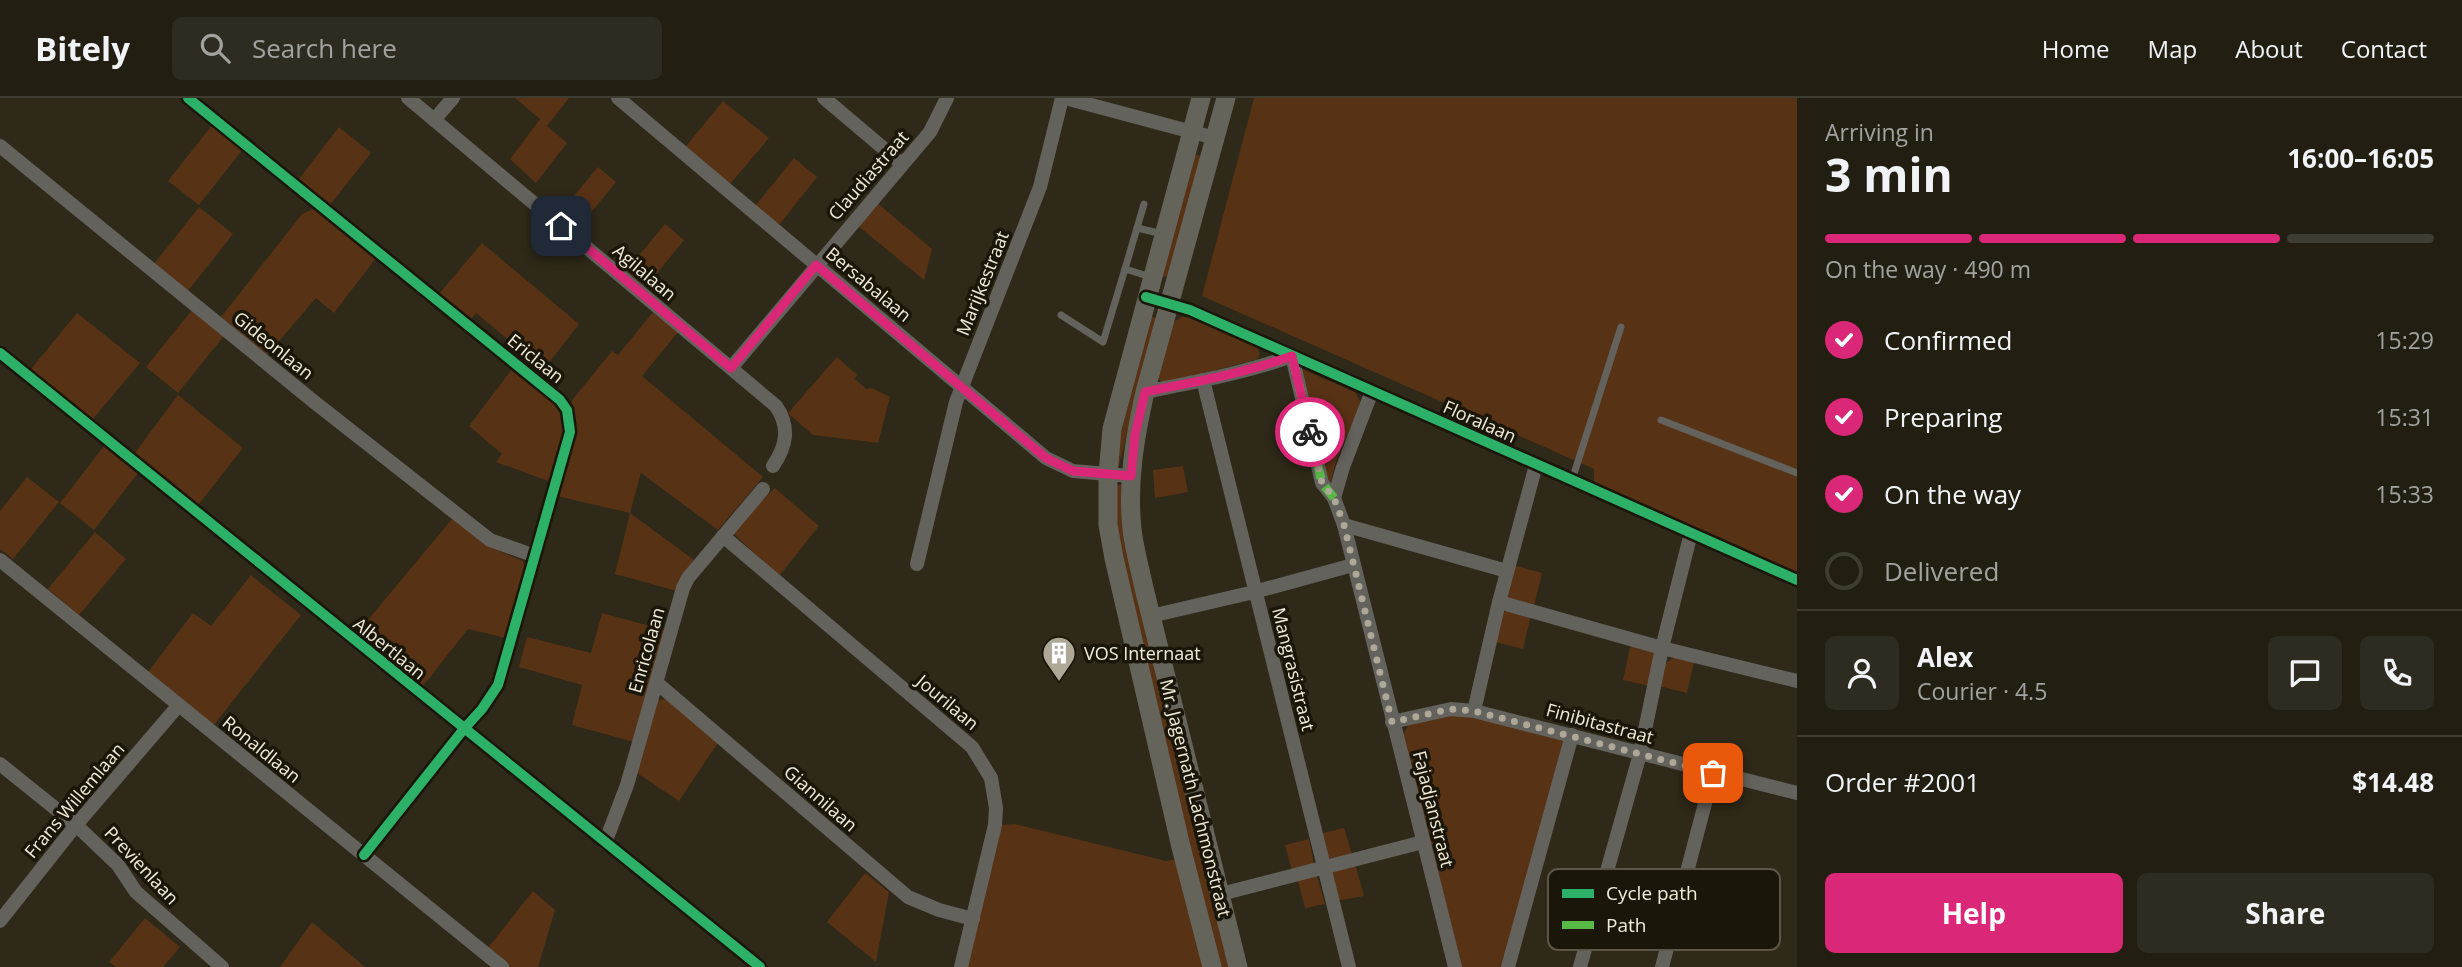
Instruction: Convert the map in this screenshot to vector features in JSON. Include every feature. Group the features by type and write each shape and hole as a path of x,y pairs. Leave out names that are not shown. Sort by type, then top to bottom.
{"main road":[{"name":"Mr. Jagernath Lachmonstraat","path":"1201,98 1112,429 1108,474 1108,525 1121,596 1212,967"},
{"name":"Mr. Jagernath Lachmonstraat","path":"1226,98 1145,392 1135,435 1131,476 1132,528 1238,967"}],"street":[{"name":"Ericlaan","path":"188,98 560,400 567,410 570,432 498,685 482,709 364,855"},
{"name":"Agilalaan","path":"408,98 776,406 785,419 784,444 774,466"},
{"path":"434,120 453,98"},
{"name":"Bersabalaan","path":"618,98 1046,458 1073,471 1131,476"},
{"path":"824,98 902,164"},
{"name":"Claudiastraat","path":"731,368 930,132 947,98"},
{"path":"1063,98 1215,138"},
{"name":"Marijkestraat","path":"917,564 962,385 1040,187 1063,98"},
{"name":"Gideonlaan","path":"0,146 313,401 491,541 535,556"},
{"name":"Floralaan","path":"1146,297 1190,310 1797,580"},
{"name":"Albertlaan","path":"0,353 463,730 760,967"},
{"path":"1145,392 1203,380 1292,356"},
{"name":"Fajadjanstraat","path":"1292,356 1322,483 1334,498 1344,525 1455,967"},
{"name":"Mangrasistraat","path":"1203,380 1349,967"},
{"path":"1334,498 1372,391"},
{"path":"1474,711 1499,602 1536,465"},
{"name":"Enricolaan","path":"606,844 627,785 683,588 763,489"},
{"path":"1344,525 1507,571"},
{"path":"1608,869 1640,754 1662,648 1691,533"},
{"name":"Jourilaan","path":"723,536 972,747 991,778 996,808 995,825 961,967"},
{"name":"Ronaldlaan","path":"0,560 502,967"},
{"path":"1151,615 1254,592 1353,565"},
{"path":"1499,602 1662,648 1797,681"},
{"name":"Giannilaan","path":"657,683 908,897 939,910 973,919"},
{"name":"Frans Willemlaan","path":"0,920 76,825 178,706"},
{"name":"Finibitastraat","path":"1392,722 1451,709 1474,711 1797,792"},
{"path":"1508,967 1572,735"},
{"name":"Previenlaan","path":"0,764 76,825 118,865 136,892 222,967"},
{"path":"1688,869 1713,773"},
{"path":"1221,894 1423,842"},
{"path":"1580,967 1585,950"},
{"path":"1662,967 1666,950"}],"lane":[{"path":"1061,315 1105,341 1144,204"},
{"path":"1137,228 1164,234"},
{"path":"1125,269 1152,277"},
{"path":"1572,481 1621,327"},
{"path":"1661,420 1797,473"}],"shaded area":[{"path":"515,98 569,98 547,126 567,143 536,183 510,159 540,119"},
{"path":"1254,98 1797,98 1797,572 1594,482 1594,469 1202,296"},
{"path":"723,101 769,138 730,184 686,146"},
{"path":"212,125 243,149 199,205 168,181"},
{"path":"339,127 371,153 330,205 298,180"},
{"path":"1201,156 1169,276 1163,277 1193,157"},
{"path":"794,158 817,177 779,225 755,206"},
{"path":"598,167 616,182 576,231 558,215"},
{"path":"876,202 932,249 924,280 857,225"},
{"path":"199,207 233,234 188,291 154,264"},
{"path":"315,208 376,258 334,313 316,298 267,355 221,317 302,214"},
{"path":"665,224 684,240 646,287 626,271"},
{"path":"482,243 579,324 544,369 476,313 470,320 439,294"},
{"path":"192,310 224,336 178,393 146,367"},
{"path":"654,311 679,331 642,376 763,477 718,530 641,473 630,513 557,496 569,404 612,351 618,355"},
{"path":"77,313 140,363 92,420 31,369"},
{"path":"1182,317 1257,347 1260,354 1258,359 1162,384 1158,376 1173,322"},
{"path":"1150,318 1157,318 1118,469 1118,445"},
{"path":"837,357 857,375 855,379 866,389 872,388 890,397 878,443 813,435 788,413"},
{"path":"1300,368 1355,392 1360,401 1358,412 1337,458 1330,484 1324,478"},
{"path":"512,369 546,396 561,416 562,441 551,482 496,462 502,454 469,426"},
{"path":"178,395 243,448 198,505 135,453"},
{"path":"104,446 138,473 94,530 60,503"},
{"path":"1183,466 1188,492 1155,498 1153,470"},
{"path":"27,477 59,502 13,559 0,549 0,511"},
{"path":"1123,484 1232,967 1220,967 1118,534 1115,490 1118,485"},
{"path":"775,488 819,526 779,576 734,534 737,526"},
{"path":"630,513 694,560 683,575 677,591 615,574"},
{"path":"452,519 485,545 523,561 525,568 506,638 468,629 423,686 357,633"},
{"path":"95,532 126,559 79,615 48,589"},
{"path":"1513,565 1542,573 1534,606 1507,599"},
{"path":"251,575 301,615 213,726 148,672 193,613 211,626"},
{"path":"1508,609 1531,615 1523,649 1495,642 1502,613"},
{"path":"602,613 665,630 634,742 572,725 582,685 519,667 527,637 591,653"},
{"path":"1631,643 1655,651 1650,686 1623,680"},
{"path":"1675,657 1694,662 1687,693 1659,686 1664,664"},
{"path":"666,699 719,741 679,801 637,773 658,700"},
{"path":"1465,715 1564,739 1504,967 1462,967 1403,735 1409,724"},
{"path":"1015,824 1166,861 1176,859 1203,967 966,967 1002,825"},
{"path":"1344,828 1353,857 1330,862 1319,834"},
{"path":"1309,839 1314,864 1292,871 1285,845"},
{"path":"1356,867 1364,896 1336,901 1331,873"},
{"path":"865,873 889,892 876,962 827,922"},
{"path":"1317,876 1325,904 1305,908 1297,878"},
{"path":"533,891 555,910 538,967 508,967 487,949"},
{"path":"145,918 180,947 163,967 116,967 109,962"},
{"path":"312,922 365,967 280,967"}],"marked path":[{"path":"1292,356 1322,483 1334,498"}],"cycle path":[{"path":"188,98 560,400 567,410 570,432 498,685 482,709 364,855"},
{"path":"1146,297 1190,310 1797,580"},
{"path":"0,353 760,967"}],"way so far":[{"path":"1310,432 1322,483 1334,498 1344,525 1392,722 1451,709 1474,711 1713,773"}],"place":[{"name":"VOS Internaat","path":"1059,683"}],"route":[{"path":"561,226 731,368 816,265 1046,458 1073,471 1131,476 1135,435 1145,392 1203,380 1292,356 1310,432"}]}
